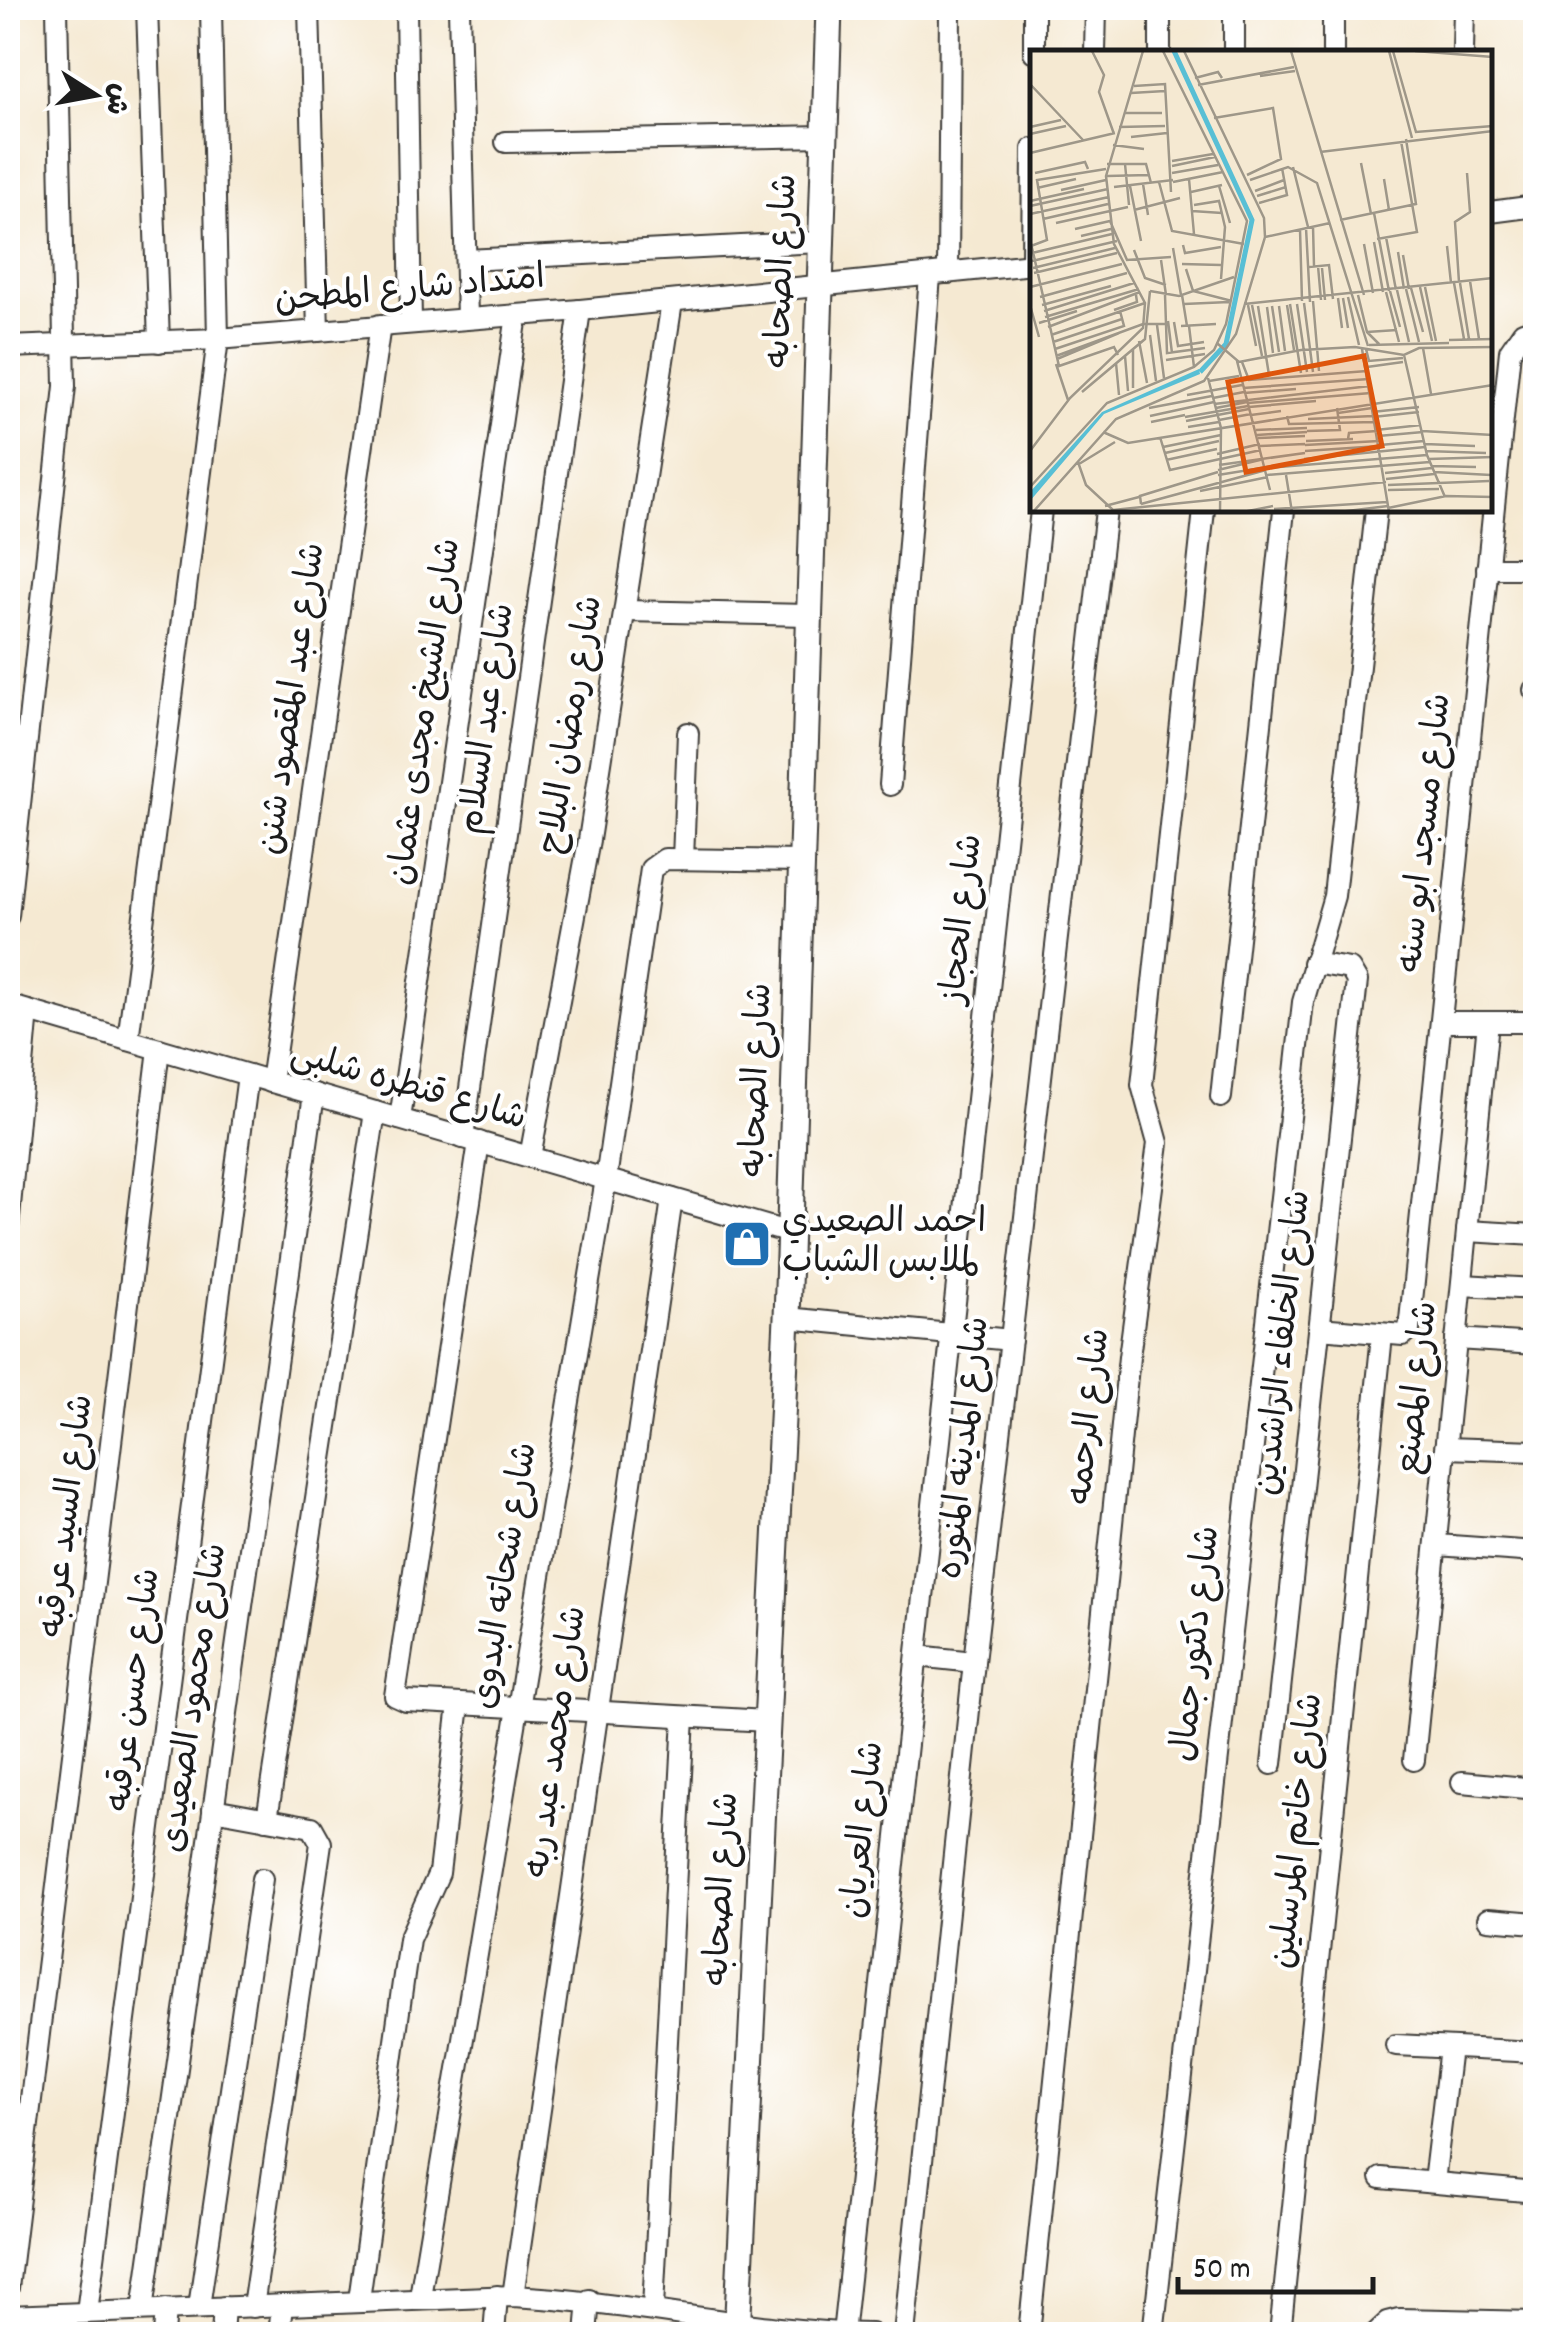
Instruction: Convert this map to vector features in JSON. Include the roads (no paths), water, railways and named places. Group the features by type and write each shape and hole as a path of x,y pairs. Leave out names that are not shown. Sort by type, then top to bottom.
{"street":[{"path":"8,916 66,347 56,8"},
{"path":"146,8 159,342"},
{"path":"128,1040 218,339 211,8"},
{"path":"309,8 318,331"},
{"path":"406,8 410,322"},
{"path":"459,8 467,318"},
{"name":"شارع الصحابه","path":"738,2328 787,1318 829,8"},
{"path":"890,785 939,274 950,8"},
{"path":"1034,8 1034,50"},
{"path":"1095,50 1096,8"},
{"path":"1160,8 1160,50"},
{"path":"1234,8 1234,50"},
{"path":"1333,8 1333,50"},
{"path":"1463,50 1464,8"},
{"path":"506,142 824,136"},
{"path":"1493,212 1536,206"},
{"path":"466,260 820,242"},
{"name":"امتداد شارع المطحن","path":"8,347 218,339 580,310 1030,264"},
{"name":"شارع رمضان البلاح","path":"530,1157 589,840 672,302"},
{"name":"شارع عبد السلام","path":"459,1704 397,1698 580,310"},
{"name":"شارع الشيخ مجدى عثمان","path":"400,1119 517,314"},
{"name":"شارع عبد المقصود شنن","path":"271,1082 380,325"},
{"name":"شارع مسجد ابو سنه","path":"1493,511 1510,350 1522,332 1536,328"},
{"name":"شارع الحجاز","path":"952,1334 1040,512"},
{"name":"شارع المدينه المنوره","path":"904,2334 974,1662 1106,512"},
{"name":"شارع الرحمه","path":"1029,2334 1129,1357 1158,1143 1142,1085 1204,512"},
{"path":"1221,1098 1284,512"},
{"name":"شارع دكتور جمال","path":"1153,2334 1302,1002 1334,896 1376,512"},
{"name":"شارع مسجد ابو سنه","path":"1382,1335 1403,1336 1409,1330 1493,512"},
{"path":"1487,568 1536,568"},
{"path":"624,611 808,615"},
{"path":"688,733 683,859 800,861"},
{"name":"شارع شحاته البدوى","path":"420,2297 606,1179 653,865 665,858 683,859"},
{"name":"شارع الخلفاء الراشدين","path":"1272,1764 1358,981 1350,970 1313,963"},
{"path":"8,1228 18,1008"},
{"name":"شارع قنطره شلبى","path":"18,1008 790,1234"},
{"path":"1440,1022 1536,1022"},
{"name":"شارع المصنع","path":"1414,1760 1488,1022"},
{"name":"شارع السيد عرقبه","path":"8,2288 159,1049"},
{"name":"شارع حسن عرقبه","path":"88,2312 248,1075"},
{"name":"شارع محمود الصعيدى","path":"143,2310 314,1094"},
{"path":"267,1819 375,1112"},
{"name":"شارع محمد عبد ربه","path":"494,2334 505,2296 672,1199"},
{"path":"1467,1231 1536,1235"},
{"path":"1462,1285 1536,1289"},
{"path":"787,1318 1011,1340"},
{"path":"1319,1328 1382,1335"},
{"name":"شارع العريان","path":"843,2334 952,1334"},
{"name":"شارع خاتم المرسلين","path":"1280,2334 1382,1335"},
{"path":"1456,1339 1536,1344"},
{"path":"1445,1448 1536,1451"},
{"path":"1437,1546 1536,1552"},
{"path":"917,1656 974,1662"},
{"path":"359,2300 409,1938 440,1872 459,1704 767,1721"},
{"path":"653,2308 684,1717"},
{"path":"1462,1782 1536,1789"},
{"path":"213,1809 312,1827 321,1842 254,2307"},
{"path":"199,2307 262,1879"},
{"path":"1488,1919 1536,1923"},
{"path":"1396,2045 1536,2052"},
{"path":"1434,2182 1450,2048"},
{"path":"1381,2178 1536,2192"},
{"path":"14,2322 88,2312 505,2296 653,2308 738,2328 871,2334"},
{"path":"586,2334 589,2300"},
{"path":"279,2334 282,2305"},
{"path":"222,2334 224,2307"},
{"path":"164,2334 166,2308"},
{"path":"1375,2334 1388,2322 1400,2319 1536,2322"}],"place":[{"name":"احمد الصعيدي لملابس الشباب","path":"747,1244"}]}
